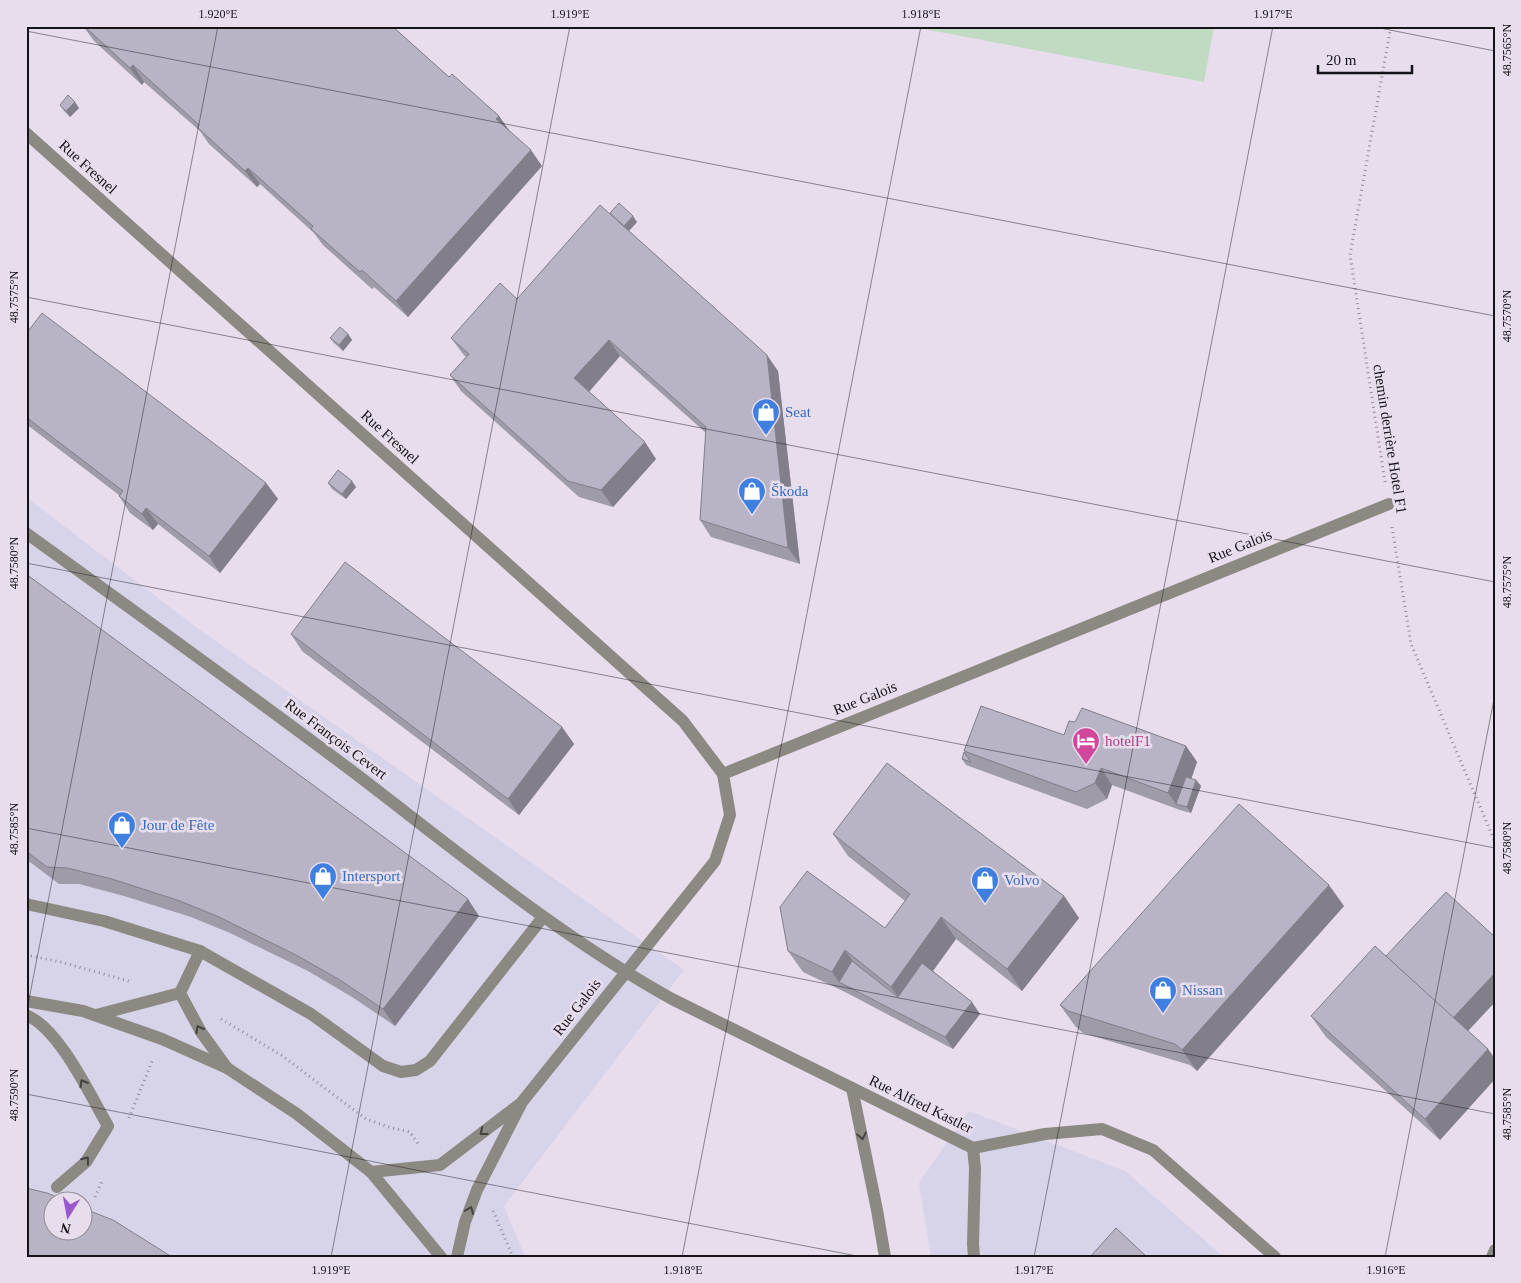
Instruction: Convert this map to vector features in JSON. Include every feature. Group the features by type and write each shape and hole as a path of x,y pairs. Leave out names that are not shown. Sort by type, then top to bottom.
{"street":[{"name":"Rue Fresnel","path":"26,133 683,721 723,774"},
{"name":"Rue Galois","path":"456,1257 465,1222 477,1190 522,1102 715,861 730,815 723,774 1389,504"},
{"name":"Rue François Cevert","path":"26,533 278,715 543,917 625,972"},
{"path":"26,904 104,921 200,952 311,1014 383,1066 401,1072 416,1070 430,1061 543,917"},
{"path":"96,1015 180,993 200,952"},
{"name":"Rue Alfred Kastler","path":"625,972 672,999 973,1148 1045,1134 1102,1130 1153,1150 1275,1257"},
{"path":"180,993 201,1032 227,1068"},
{"path":"26,1001 96,1015 162,1039 227,1068 297,1114 371,1172 441,1257"},
{"path":"26,1015 60,1043 108,1126 86,1162 57,1188"},
{"path":"852,1088 885,1257"},
{"name":"Rue Galois","path":"371,1172 440,1164 522,1102"},
{"path":"973,1148 975,1168 974,1257"},
{"path":"1492,1257 1495,1250"}],"path":[{"name":"chemin derrière Hotel F1","path":"1391,26 1350,255 1411,644 1495,842"},
{"path":"127,1123 162,1039"},
{"path":"95,1197 106,1172"},
{"path":"491,1207 513,1257"}],"shaded area":[{"path":"26,497 196,627 684,970 504,1206 525,1257 26,1257"},
{"path":"969,1111 1125,1171 1224,1257 931,1257 919,1183"}],"green space":[{"path":"908,26 1214,26 1204,82"}],"building":[{"path":"84,26 392,26 449,77 452,74 499,116 496,119 531,150 396,301 362,270 360,272 311,229 313,226 248,168 245,171 197,127 199,125 133,65 130,68"},
{"path":"68,95 75,102 66,111 60,105"},
{"path":"619,203 633,216 624,226 610,213"},
{"path":"600,205 767,355 788,548 700,520 706,427 609,340 574,378 645,442 601,490 568,481 450,375 469,354 451,338 500,283 517,299"},
{"path":"42,313 266,483 209,556 146,508 142,514 119,496 123,491 26,417 26,334"},
{"path":"340,327 348,334 339,345 330,338"},
{"path":"338,470 352,481 342,494 328,483"},
{"path":"345,562 562,727 508,799 291,634"},
{"path":"26,574 468,899 383,1009 340,980 296,955 219,917 180,901 112,879 67,868 47,867 26,851"},
{"name":"hotelF1","path":"981,706 1064,735 1069,721 1075,722 1082,708 1186,746 1168,793 1101,768 1095,783 1076,792 964,751"},
{"path":"964,752 971,762 962,759"},
{"name":"Volvo","path":"887,763 1064,896 1007,969 941,917 891,987 845,950 832,972 788,951 780,907 807,871 885,928 910,894 833,834"},
{"path":"1186,777 1196,780 1187,807 1176,804"},
{"path":"1239,804 1329,885 1182,1050 1175,1044 1068,1011 1060,1005"},
{"path":"1446,892 1495,937 1495,973 1453,1018 1386,956"},
{"path":"1375,946 1488,1049 1425,1119 1311,1016"},
{"path":"852,961 898,997 922,963 972,1002 945,1037 839,982"},
{"path":"26,1188 42,1192 42,1240 92,1240 92,1212 113,1220 172,1257 26,1257"},
{"path":"1116,1228 1147,1257 1090,1257"}],"place":[{"name":"Seat","path":"766,436"},
{"name":"Škoda","path":"752,515"},
{"name":"hotelF1","path":"1086,765"},
{"name":"Jour de Fête","path":"122,849"},
{"name":"Intersport","path":"323,900"},
{"name":"Volvo","path":"985,904"},
{"name":"Nissan","path":"1163,1014"}]}
